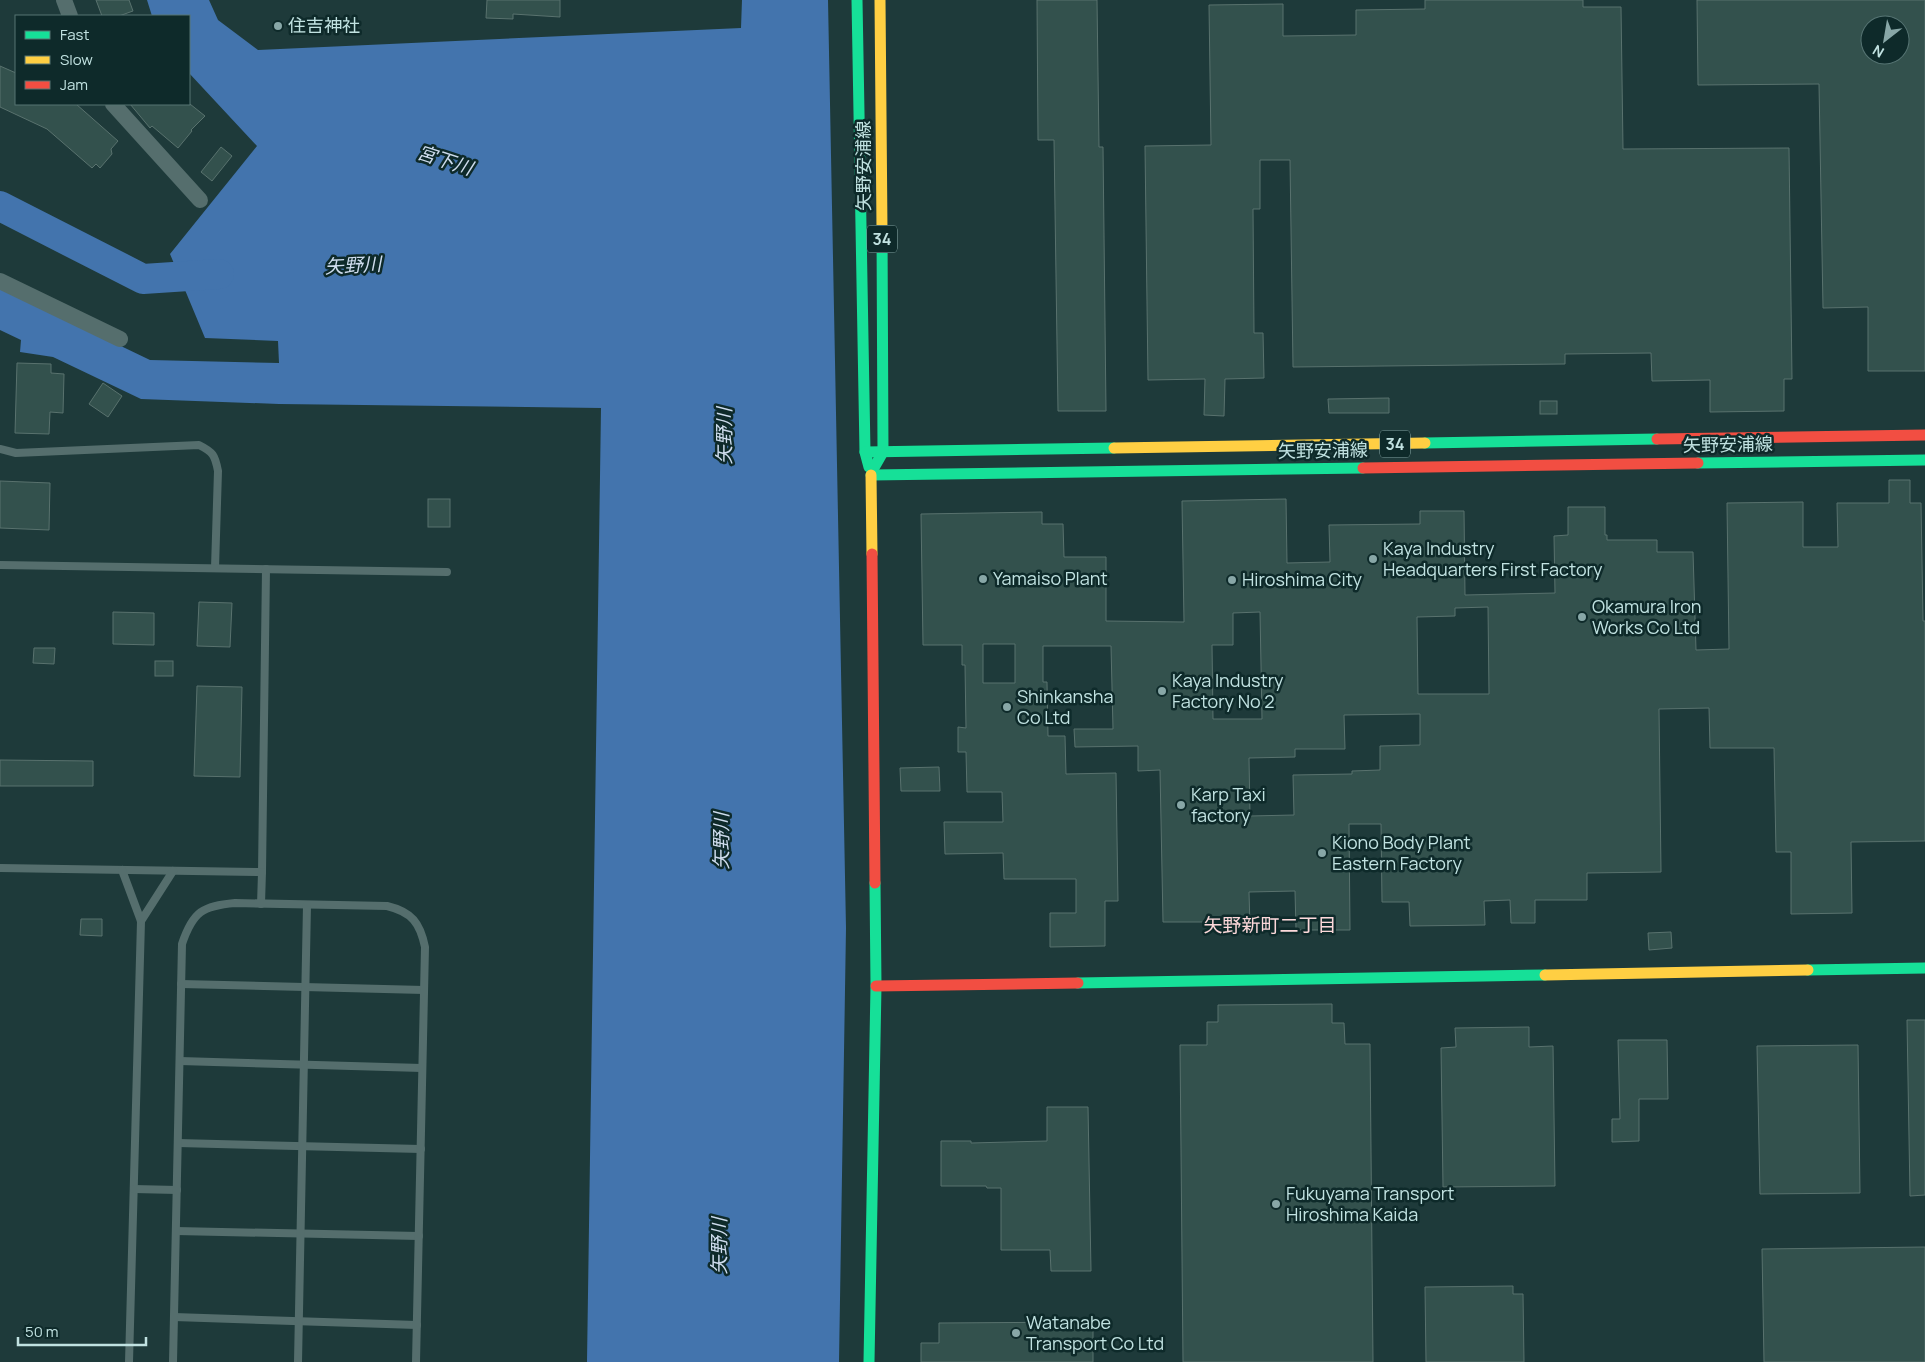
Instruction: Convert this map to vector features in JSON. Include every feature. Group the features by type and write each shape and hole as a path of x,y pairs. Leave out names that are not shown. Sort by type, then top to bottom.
{"main road":[{"name":"矢野安浦線","path":"857,0 865,452 871,475"},
{"name":"矢野安浦線","path":"871,475 882,452 880,0"},
{"name":"矢野安浦線","path":"865,452 1925,435"},
{"name":"矢野安浦線","path":"871,475 1925,460"},
{"path":"869,1362 876,986 871,475"},
{"path":"876,986 1925,968"}],"street":[{"path":"64,0 70,15"},
{"path":"114,105 200,200"},
{"path":"0,281 120,339"}],"lane":[{"path":"0,449 16,453 199,445 210,450 216,459 218,471 215,568"},
{"path":"0,565 447,572"},
{"path":"261,904 266,569"},
{"path":"0,868 262,872"},
{"path":"122,870 141,921 129,1362"},
{"path":"141,921 173,871"},
{"path":"173,1362 182,944 187,929 197,914 213,905 261,904 387,906 401,909 414,919 422,932 425,947 416,1362"},
{"path":"298,1362 307,904"},
{"path":"182,984 424,990"},
{"path":"180,1061 422,1068"},
{"path":"178,1143 421,1149"},
{"path":"134,1189 177,1190"},
{"path":"176,1231 419,1236"},
{"path":"174,1317 417,1325"}],"water":[{"name":"宮下川","path":"147,0 209,0 218,20 258,50 741,28 742,0 828,0 846,928 839,1362 587,1362 601,408 279,404 141,399 53,357 20,352 21,340 0,330 0,288 150,360 279,363 278,341 205,338 170,254 257,146 190,74 190,15 152,15"}],"building":[{"path":"96,0 129,0 133,11 122,15 102,15"},
{"path":"487,0 560,0 560,17 513,14 513,19 486,18"},
{"path":"1037,0 1097,0 1099,147 1103,147 1106,411 1058,411 1054,140 1038,140"},
{"path":"1425,0 1583,0 1583,7 1621,7 1623,149 1789,148 1792,379 1784,379 1784,411 1710,412 1710,380 1652,381 1651,353 1565,354 1565,364 1293,367 1290,160 1260,160 1260,209 1253,209 1254,333 1263,333 1264,378 1225,379 1224,416 1204,415 1205,379 1148,380 1145,146 1211,145 1209,5 1283,4 1283,36 1356,35 1356,10 1425,9"},
{"path":"1697,0 1925,0 1925,371 1868,371 1868,307 1823,308 1819,84 1698,85"},
{"path":"0,66 15,73 15,105 77,105 118,141 111,149 112,154 100,168 96,164 92,168 47,129 0,107"},
{"path":"190,104 205,116 191,130 178,148 152,126 150,128 131,105"},
{"path":"221,147 232,156 212,181 201,172"},
{"path":"17,363 51,364 51,373 64,374 63,413 50,412 49,434 15,433"},
{"path":"103,383 122,396 108,417 89,404"},
{"path":"1389,398 1389,413 1329,413 1328,399"},
{"path":"1540,401 1557,401 1557,414 1540,414"},
{"path":"1889,480 1910,480 1910,503 1921,503 1923,621 1925,621 1925,841 1851,842 1852,913 1791,914 1791,852 1776,852 1774,748 1710,748 1709,708 1659,709 1661,872 1587,873 1587,900 1535,900 1535,923 1511,923 1510,900 1484,901 1485,925 1410,926 1409,902 1382,902 1381,824 1349,824 1350,930 1296,930 1295,891 1249,892 1250,927 1210,928 1210,922 1163,922 1160,770 1138,771 1138,746 1075,747 1074,729 1113,729 1111,646 1043,646 1043,682 1047,682 1048,736 1065,736 1066,774 1116,773 1118,901 1105,901 1105,946 1050,947 1050,913 1076,913 1076,879 1004,879 1003,853 945,854 944,822 1003,822 1002,792 967,792 966,752 958,752 958,727 966,728 965,665 962,665 962,645 923,645 921,514 1042,512 1042,524 1063,524 1064,557 1106,557 1106,621 1184,622 1182,501 1286,499 1287,563 1330,562 1329,525 1420,524 1420,511 1464,511 1465,595 1555,593 1554,536 1568,535 1568,507 1605,507 1605,535 1607,535 1607,540 1657,540 1657,552 1693,552 1696,650 1729,649 1727,503 1803,502 1803,547 1838,547 1837,503 1889,503","holes":["1488,607 1489,694 1418,694 1417,617 1455,616 1455,608","1260,612 1262,719 1213,719 1212,645 1233,645 1233,613","983,644 1015,644 1015,683 983,683","1420,714 1420,745 1380,746 1380,770 1352,771 1352,774 1293,775 1294,815 1250,816 1249,758 1295,757 1295,749 1345,749 1344,715"]},
{"path":"0,481 50,483 49,530 0,528"},
{"path":"428,499 450,499 450,527 428,527"},
{"path":"199,602 232,603 230,647 197,646"},
{"path":"113,612 154,613 154,645 113,644"},
{"path":"34,648 55,648 54,664 33,663"},
{"path":"155,661 173,661 173,676 155,676"},
{"path":"197,686 242,687 240,777 194,776"},
{"path":"0,760 93,761 93,786 0,786"},
{"path":"939,767 940,791 901,791 900,768"},
{"path":"81,919 102,919 102,936 80,935"},
{"path":"1671,932 1672,948 1649,950 1648,933"},
{"name":"Fukuyama Transport Hiroshima Kaida","path":"1332,1004 1332,1023 1344,1023 1345,1044 1370,1044 1373,1362 1183,1362 1180,1045 1207,1045 1207,1022 1218,1022 1218,1005"},
{"path":"1907,1020 1925,1020 1925,1195 1910,1196"},
{"path":"1529,1027 1529,1047 1553,1046 1555,1186 1443,1187 1441,1048 1456,1047 1455,1028"},
{"path":"1618,1040 1667,1040 1668,1099 1639,1099 1639,1141 1612,1142 1612,1119 1620,1119"},
{"path":"1858,1045 1860,1193 1760,1194 1757,1046"},
{"path":"1047,1107 1088,1107 1091,1271 1051,1271 1050,1250 1001,1250 1001,1188 941,1186 941,1141 971,1141 971,1143 1047,1141"},
{"path":"1925,1247 1925,1362 1764,1362 1762,1249"},
{"path":"1513,1286 1513,1294 1523,1294 1524,1362 1426,1362 1425,1287"},
{"name":"Watanabe Transport Co Ltd","path":"1093,1322 1093,1362 921,1362 921,1343 939,1343 939,1323"}],"waterway":[{"name":"矢野川","path":"0,206 143,279 219,274"}],"traffic: fast":[{"path":"857,0 865,452 869,467"},
{"path":"875,466 883,452 882,229"},
{"path":"1425,443 1657,439"},
{"path":"865,452 1114,448"},
{"path":"1698,463 1925,460"},
{"path":"871,475 1363,468"},
{"path":"869,1362 876,986 875,883"},
{"path":"1808,970 1925,968"},
{"path":"1078,983 1545,975"}],"traffic: slow":[{"path":"880,0 882,229"},
{"path":"1114,448 1425,443"},
{"path":"871,475 872,554"},
{"path":"1545,975 1808,970"}],"traffic: jam":[{"path":"1657,439 1925,435"},
{"path":"1363,468 1698,463"},
{"path":"872,554 875,883"},
{"path":"876,986 1078,983"}],"place":[{"name":"住吉神社","path":"278,26"},
{"name":"Kaya Industry Headquarters First Factory","path":"1373,559"},
{"name":"Yamaiso Plant","path":"983,579"},
{"name":"Hiroshima City","path":"1232,580"},
{"name":"Okamura Iron Works Co Ltd","path":"1582,617"},
{"name":"Kaya Industry Factory No 2","path":"1162,691"},
{"name":"Shinkansha Co Ltd","path":"1007,707"},
{"name":"Karp Taxi factory","path":"1181,805"},
{"name":"Kiono Body Plant Eastern Factory","path":"1322,853"},
{"name":"Fukuyama Transport Hiroshima Kaida","path":"1276,1204"},
{"name":"Watanabe Transport Co Ltd","path":"1016,1333"}],"district":[{"name":"矢野新町二丁目","path":"1270,925"}]}
